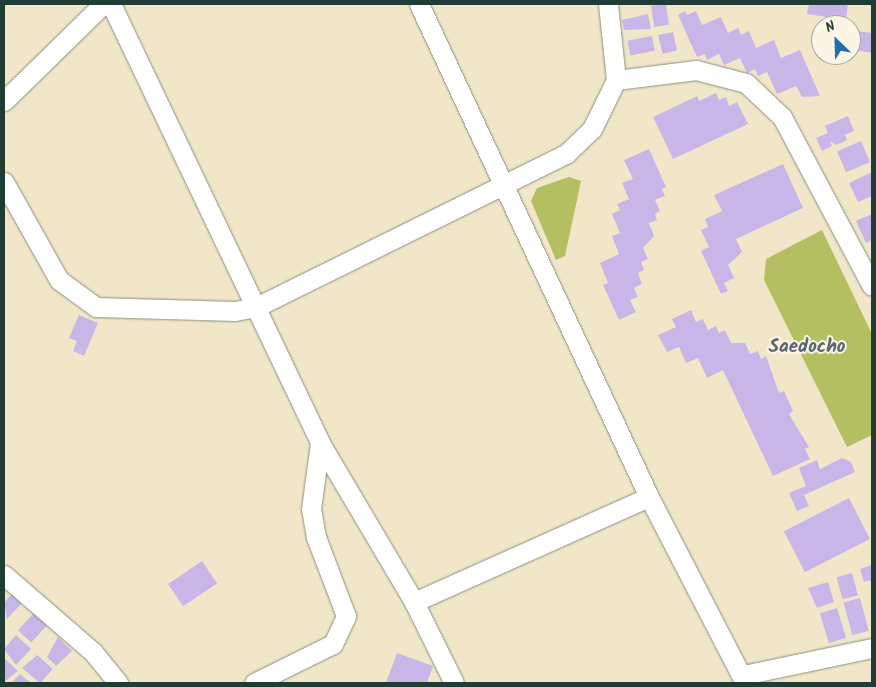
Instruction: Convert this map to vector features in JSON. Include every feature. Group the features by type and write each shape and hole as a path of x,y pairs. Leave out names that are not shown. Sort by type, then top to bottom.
{"street":[{"path":"4,101 103,4"},
{"path":"111,4 320,443 414,602 454,683"},
{"path":"419,4 505,182 649,497 744,679 872,648"},
{"path":"4,182 59,280 96,307 235,311 256,307 505,182 566,154 592,129 616,80 608,4"},
{"path":"616,80 696,70 746,84 782,117 872,286"},
{"path":"254,683 333,644 346,616 316,537 311,509 320,443"},
{"path":"414,602 649,497"},
{"path":"4,575 93,652 118,683"}],"green space":[{"path":"569,177 581,181 565,256 556,260 531,201 537,188"},
{"path":"822,230 872,334 872,435 847,447 764,280 766,259"}],"building":[{"path":"666,4 669,25 654,27 651,6"},
{"path":"809,4 848,4 847,15 807,14"},
{"path":"685,11 687,15 696,11 702,25 721,17 728,33 738,28 741,35 749,31 756,48 774,40 781,58 800,50 820,96 802,97 796,86 777,94 767,72 758,76 755,69 747,73 740,58 724,65 719,54 707,60 705,54 697,57 678,15"},
{"path":"648,14 651,29 624,30 622,20"},
{"path":"673,32 677,51 662,54 658,35"},
{"path":"861,32 872,33 872,53 861,51"},
{"path":"652,36 655,51 630,55 627,41"},
{"path":"716,93 719,100 726,97 729,106 737,102 748,124 673,159 653,117 697,96 699,101"},
{"path":"848,116 854,131 845,135 847,140 836,145 830,141 832,146 822,151 816,138 828,133 825,126"},
{"path":"861,141 870,162 846,172 837,151"},
{"path":"649,149 666,187 662,189 665,196 655,200 660,211 655,214 657,220 649,223 654,236 643,248 648,259 641,262 644,270 638,273 642,284 634,288 638,297 630,300 636,312 619,320 603,285 608,283 600,263 619,254 612,236 620,233 612,214 620,210 617,204 629,199 622,183 633,179 624,160"},
{"path":"783,164 803,208 736,239 742,252 728,265 734,278 724,283 728,291 721,294 701,251 709,247 701,230 708,227 705,219 722,211 714,195"},
{"path":"872,172 872,196 858,202 849,183"},
{"path":"872,214 872,240 866,243 856,221"},
{"path":"691,310 696,322 703,319 708,330 716,326 719,333 725,330 731,343 745,343 750,354 758,351 761,359 766,356 779,393 784,391 793,411 789,414 809,447 805,449 810,459 773,476 723,370 707,378 698,358 686,363 679,347 667,352 658,335 676,327 672,319"},
{"path":"79,315 98,323 84,356 73,351 77,341 69,338"},
{"path":"842,458 851,462 855,472 804,495 809,506 797,511 789,493 806,486 799,468 817,460 820,469"},
{"path":"849,498 870,539 805,572 784,531"},
{"path":"202,561 217,583 183,606 168,584"},
{"path":"872,565 872,586 870,580 864,582 860,569"},
{"path":"852,573 858,595 842,599 837,577"},
{"path":"828,582 834,602 817,608 808,588"},
{"path":"12,594 22,603 7,619 4,603"},
{"path":"860,598 869,631 852,635 844,602"},
{"path":"837,608 846,638 829,643 820,613"},
{"path":"35,612 48,624 31,643 18,630"},
{"path":"16,635 31,649 16,665 4,649"},
{"path":"58,637 72,651 56,666 47,657"},
{"path":"397,653 433,666 427,683 386,683"},
{"path":"37,655 53,669 40,683 22,668"},
{"path":"5,659 18,671 4,682 4,661"},
{"path":"20,674 31,683 11,683"}],"district":[{"name":"Saedocho","path":"807,348"}]}
